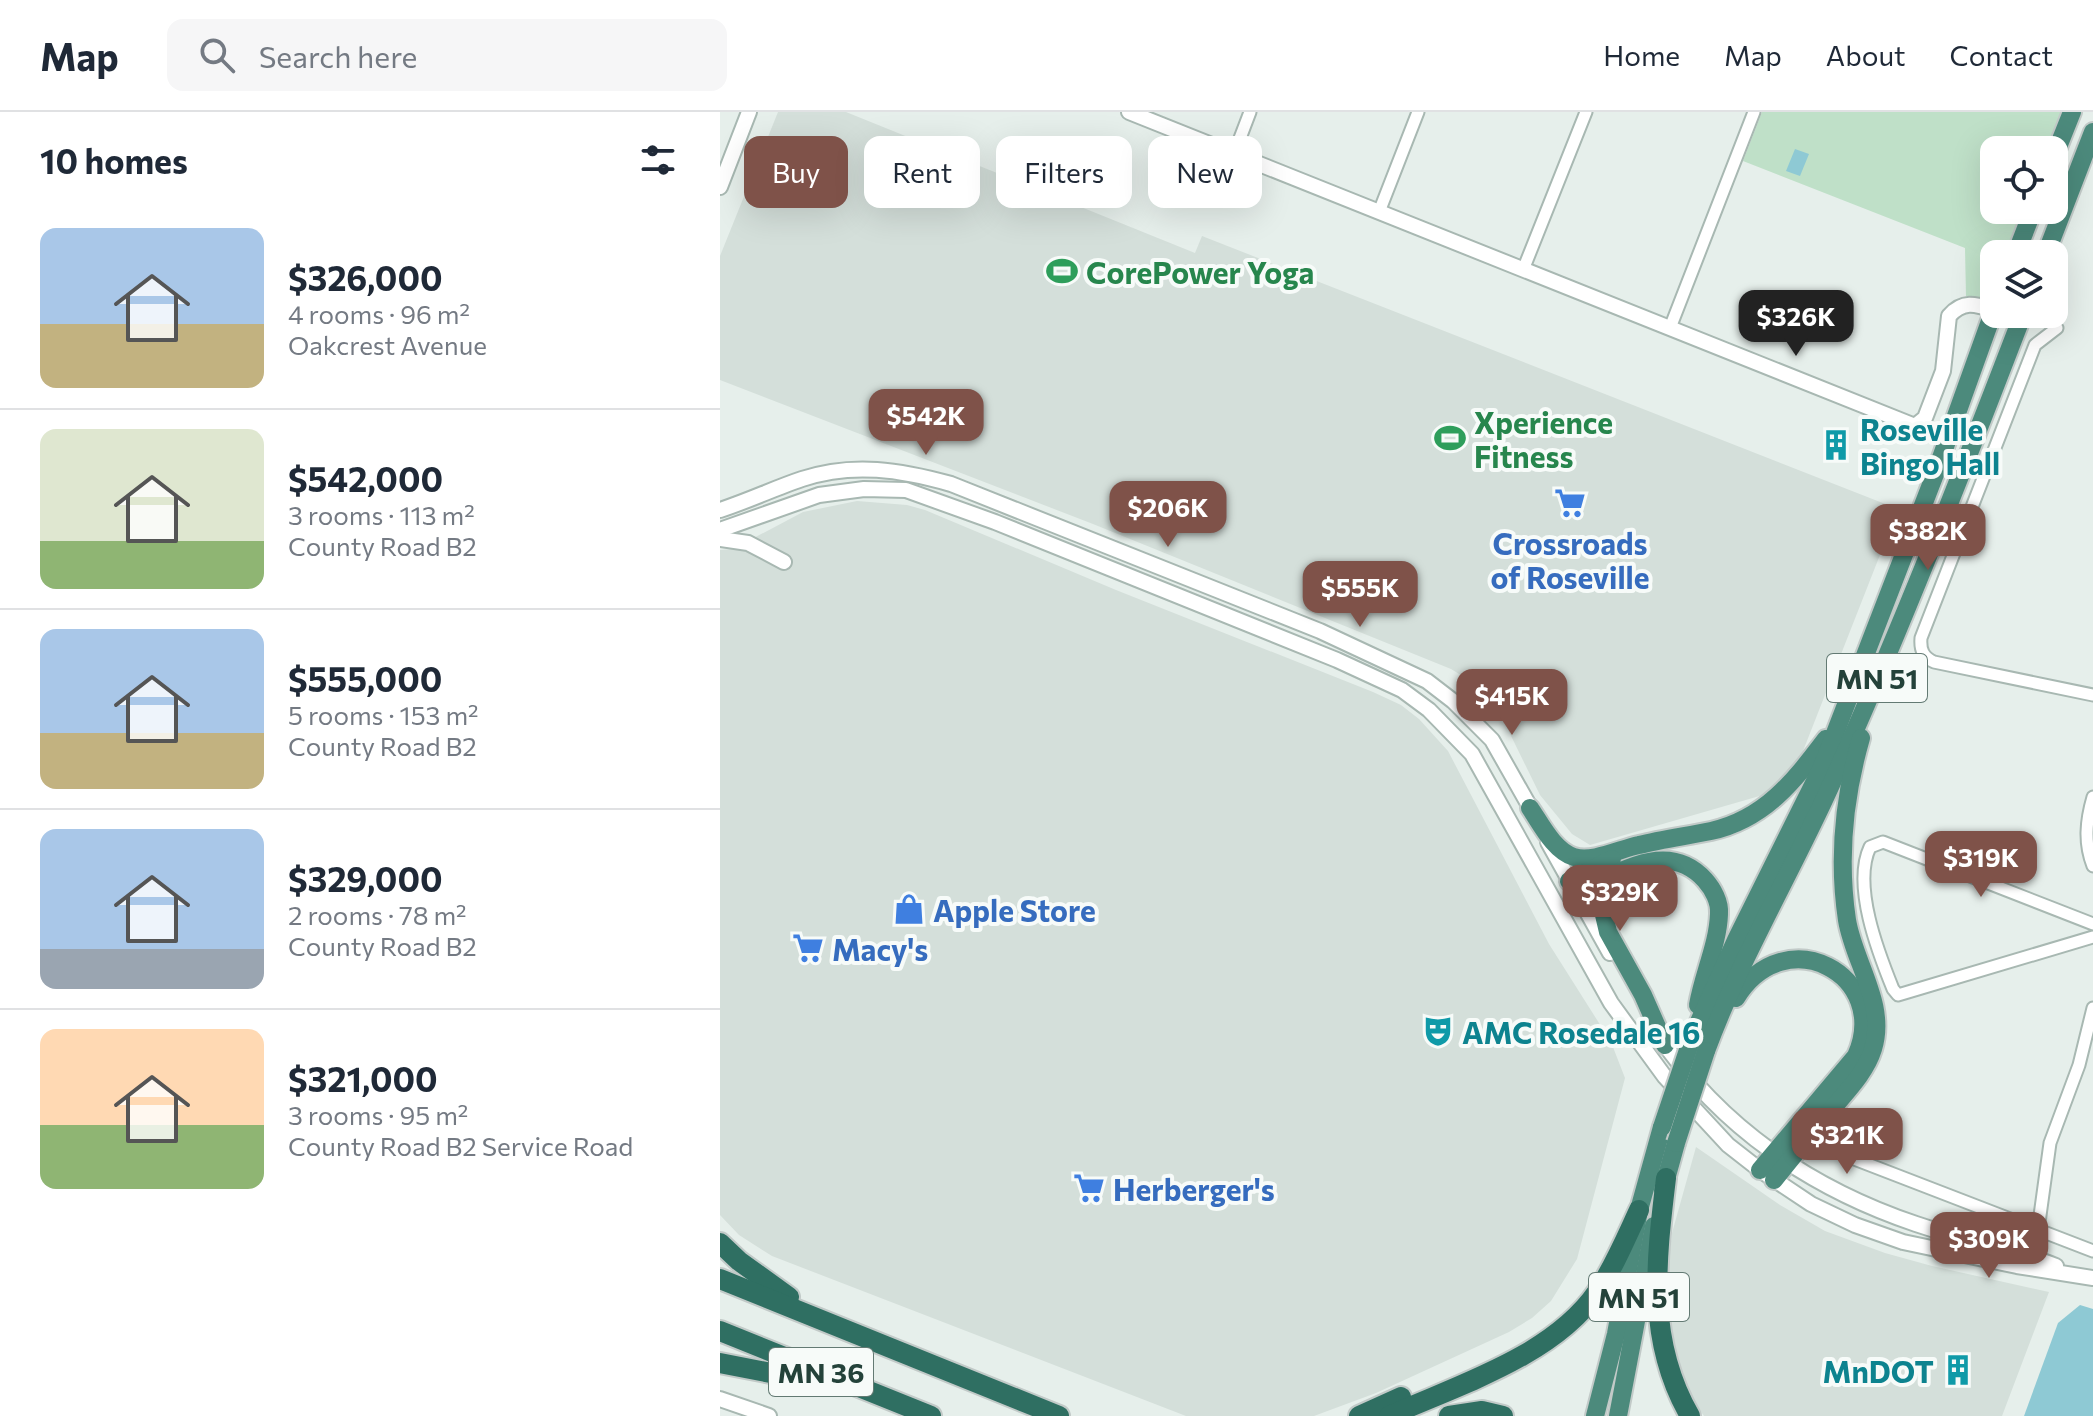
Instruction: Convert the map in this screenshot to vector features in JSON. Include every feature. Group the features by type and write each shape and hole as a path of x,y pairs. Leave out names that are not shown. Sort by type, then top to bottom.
{"highway":[{"path":"2062,136 2072,112"},
{"path":"2051,240 2093,132"},
{"name":"MN 51","path":"1595,1416 1616,1334 1639,1210 1662,1127 1702,1037 1736,940 1822,767 1937,469 1988,328"},
{"name":"MN 51","path":"1618,1416 1645,1268 1702,1037 1745,959 1829,789 1962,473 2018,328"},
{"path":"1780,1159 1859,1077 1873,1050 1875,1007 1853,947 1847,919 1843,862 1851,776 1888,652"},
{"path":"1530,808 1558,848 1576,858 1590,858 1663,839 1711,831 1743,821 1761,811 1797,779 1842,717"},
{"path":"1573,888 1613,859 1663,839"},
{"path":"1573,888 1630,866 1668,860 1682,863 1702,876 1715,895 1719,914 1699,1000 1702,1037"},
{"path":"1630,866 1619,876 1606,897 1604,915 1608,932 1643,995 1665,1045"},
{"path":"1702,1037 1745,983 1763,967 1775,962 1802,960 1823,965 1844,978 1859,1000 1864,1026 1856,1056 1767,1175"},
{"path":"1666,1178 1657,1255 1657,1302 1668,1364 1690,1416"},
{"path":"1389,1416 1516,1359 1549,1339 1595,1295 1639,1210"},
{"path":"720,1243 765,1281 793,1299 889,1347"},
{"name":"MN 36","path":"720,1279 1059,1416"},
{"path":"1359,1416 1572,1319"},
{"name":"MN 36","path":"720,1331 926,1414"},
{"path":"720,1363 787,1374 926,1414"},
{"path":"1449,1416 1482,1411 1503,1416"}],"street":[{"path":"720,187 749,112"},
{"path":"1129,112 1189,136"},
{"path":"1241,136 1250,112"},
{"path":"1379,212 1418,112"},
{"path":"1523,270 1586,112"},
{"path":"1670,328 1754,112"},
{"path":"1262,165 1912,425 1920,425 1925,418 1943,371 1949,316 1959,306 1972,303 1980,306"},
{"path":"2057,328 2035,345 1920,646 1927,658 1934,662 2093,695"},
{"path":"720,510 826,472 898,470 951,484 1320,631 1427,681 1453,701 1492,740 1573,888 1665,1045 1696,1085 1718,1107 1780,1159 1843,1196 1893,1216 2028,1255 2075,1274"},
{"path":"720,530 819,495 864,489 906,490 995,522 1312,650 1402,690 1429,710 1460,740 1486,776 1611,1003 1665,1077 1705,1123 1767,1175 1811,1204 1855,1225 1903,1242 2093,1278"},
{"path":"720,539 753,544 784,562"},
{"path":"1312,650 1320,631"},
{"path":"2093,797 2086,826 2093,866"},
{"path":"2093,924 1883,842 1870,847 1865,858 1867,918 1884,968 1898,995 2093,937"},
{"path":"1552,899 1573,888"},
{"path":"2038,1230 2050,1143 2079,1065 2093,1008"},
{"path":"1852,1131 1844,1155 2093,1251"},
{"path":"720,1399 769,1416"}],"shaded area":[{"name":"Crossroads of Roseville","path":"778,112 846,112 905,136 864,136 864,208 980,208 980,166 996,173 996,208 1084,208 1195,253 1202,236 1898,509 1803,751 1789,773 1763,795 1590,845 1572,834 1540,795 1490,693 1451,669 1093,524 720,380 720,256 744,196 744,208 848,208 848,136 768,136"},
{"path":"857,501 907,505 925,510 1373,692 1401,705 1419,719 1448,751 1549,944 1611,1042 1625,1078 1577,1259 1551,1301 1532,1318 1509,1332 1376,1393 1314,1416 1186,1416 772,1256 739,1235 720,1215 720,550 733,549 803,512"},
{"path":"1696,1147 1780,1205 1825,1231 1932,1266 2049,1292 2002,1416 1704,1416 1687,1392 1671,1334 1666,1285 1672,1233"}],"green space":[{"path":"1762,112 2062,112 2053,136 1980,136 1980,224 2021,224 2015,240 1980,240 1980,297 1966,296 1965,248 1743,161"}],"water":[{"path":"1795,149 1809,154 1800,176 1786,171"},
{"path":"2080,1305 2093,1309 2093,1416 2024,1416 2058,1323"}],"place":[{"name":"CorePower Yoga","path":"1062,271"},
{"name":"Xperience Fitness","path":"1450,438"},
{"name":"Roseville Bingo Hall","path":"1836,445"},
{"name":"Crossroads of Roseville","path":"1570,503"},
{"name":"Apple Store","path":"909,909"},
{"name":"Macy's","path":"808,948"},
{"name":"AMC Rosedale 16","path":"1438,1031"},
{"name":"Herberger's","path":"1089,1188"},
{"name":"MnDOT","path":"1958,1370"}]}
